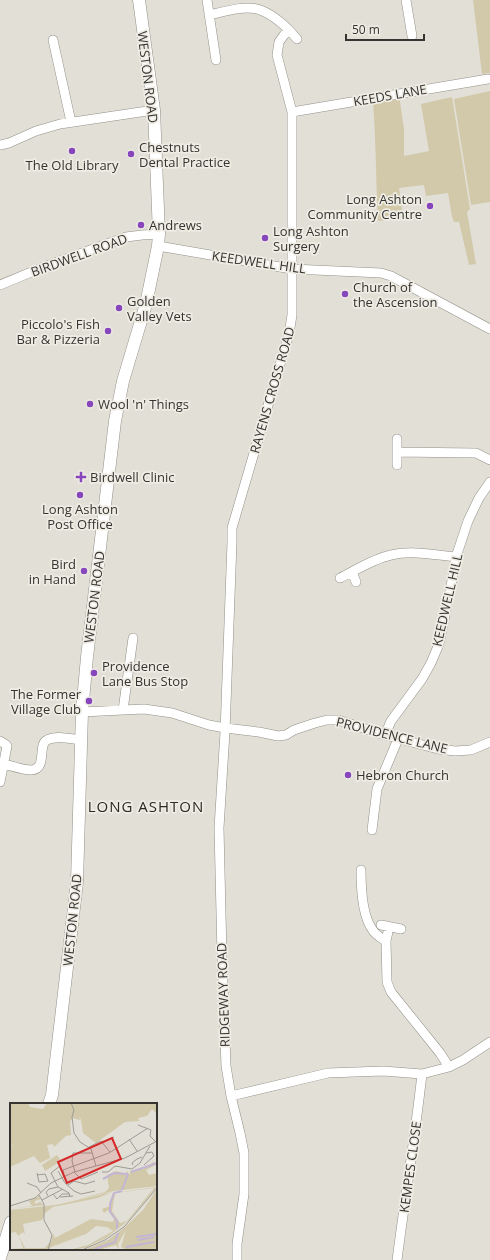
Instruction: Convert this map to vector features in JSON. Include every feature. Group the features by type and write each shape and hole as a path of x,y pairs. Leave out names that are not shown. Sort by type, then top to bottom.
{"street":[{"name":"WESTON ROAD","path":"49,1103 53,1087 77,882 82,712 87,657 117,408 123,381 146,304 159,240 154,110 138,0"},
{"path":"207,0 216,60"},
{"path":"406,0 412,36"},
{"path":"209,14 246,7 260,9 270,13 289,30 296,39"},
{"name":"RAYENS CROSS ROAD","path":"225,728 232,528 289,334 292,315 292,112 277,55 279,42 289,30"},
{"path":"53,40 71,122"},
{"name":"KEEDS LANE","path":"292,112 488,80"},
{"path":"0,145 9,143 36,131 71,122 154,110"},
{"name":"BIRDWELL ROAD","path":"0,285 41,268 126,237 142,235 159,240"},
{"name":"KEEDWELL HILL","path":"159,240 292,269 381,273 390,276 490,329"},
{"path":"397,439 397,465"},
{"path":"397,452 476,454 490,460"},
{"name":"KEEDWELL HILL","path":"385,735 391,721 422,679 439,644 456,557 468,521 479,498 490,482"},
{"path":"340,578 380,558 392,555 405,553 456,557"},
{"path":"352,572 356,582"},
{"path":"122,710 133,638"},
{"name":"PROVIDENCE LANE","path":"82,712 144,709 172,713 209,725 278,736 286,735 294,730 315,723 327,720 338,720 398,739 438,749 455,751 470,750 490,742"},
{"name":"RIDGEWAY ROAD","path":"225,728 219,836 226,1066 244,1153 244,1194 237,1244 237,1260"},
{"path":"4,764 30,770 36,769 40,764 45,742 48,739 56,737 81,740"},
{"path":"372,830 376,789 398,739"},
{"path":"0,741 7,746 0,782"},
{"path":"361,870 361,886 365,911 371,929 379,937 386,941"},
{"path":"351,887 361,886"},
{"path":"401,928 385,926 387,982 391,992 440,1053 449,1067"},
{"path":"231,1096 328,1073 382,1071 422,1074 449,1067 463,1060 490,1042"},
{"name":"KEMPES CLOSE","path":"397,1260 422,1074"},
{"path":"0,1258 10,1225"}],"shaded area":[{"path":"473,0 490,0 490,73 482,74"},
{"path":"490,91 490,202 471,205 454,99"},
{"path":"399,95 404,129 404,156 429,151 421,104 452,97 470,209 467,212 476,264 469,265 459,222 454,222 452,217 448,193 426,196 424,185 399,188 403,218 378,221 373,102"}],"place":[{"name":"The Old Library","path":"72,151"},
{"name":"Chestnuts Dental Practice","path":"131,154"},
{"name":"Long Ashton Community Centre","path":"430,206"},
{"name":"Andrews","path":"141,225"},
{"name":"Long Ashton Surgery","path":"265,238"},
{"name":"Church of the Ascension","path":"345,294"},
{"name":"Golden Valley Vets","path":"119,308"},
{"name":"Piccolo's Fish Bar & Pizzeria","path":"108,331"},
{"name":"Wool 'n' Things","path":"90,404"},
{"name":"Birdwell Clinic","path":"81,477"},
{"name":"Long Ashton Post Office","path":"80,495"},
{"name":"Bird in Hand","path":"84,571"},
{"name":"Providence Lane Bus Stop","path":"94,673"},
{"name":"The Former Village Club","path":"89,701"},
{"name":"Hebron Church","path":"348,775"}],"district":[{"name":"LONG ASHTON","path":"146,806"}]}
